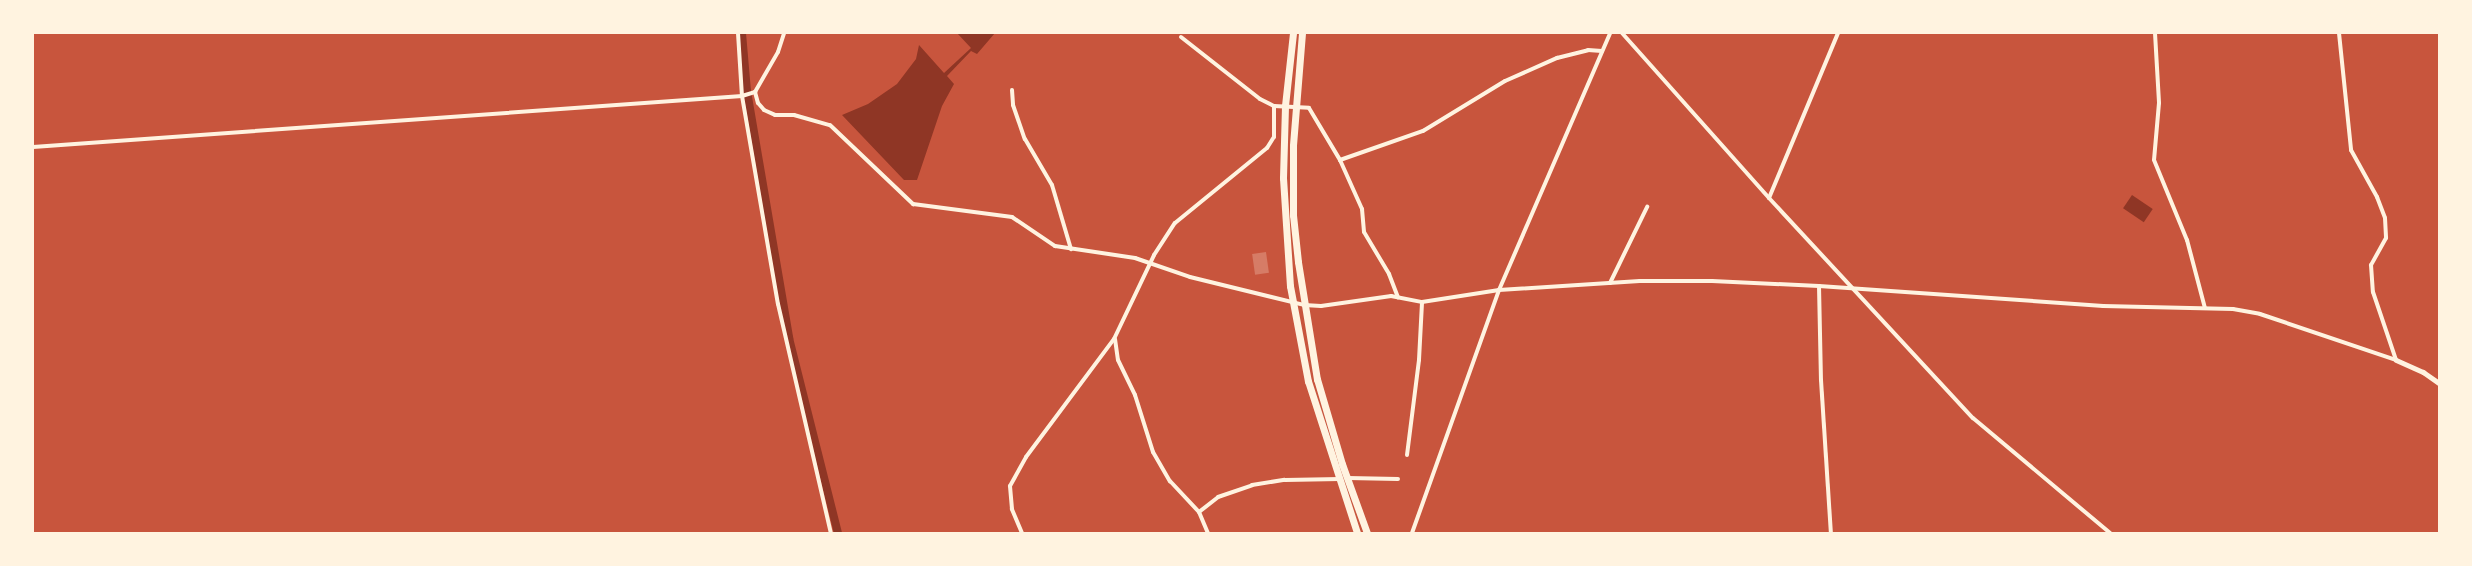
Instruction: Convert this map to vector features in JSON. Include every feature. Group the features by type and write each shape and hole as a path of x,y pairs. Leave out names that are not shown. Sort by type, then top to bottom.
{"main road":[{"path":"1293,33 1286,106 1284,205 1293,302 1308,381 1357,533"},
{"path":"1302,33 1294,105 1293,215 1304,305 1317,379 1347,478 1367,533"}],"street":[{"path":"738,33 745,95 781,315 831,533"},
{"path":"33,147 745,95 755,92 778,52 784,33"},
{"path":"1412,533 1499,290 1610,33"},
{"path":"1622,33 1769,198 1973,418 2110,533"},
{"path":"1769,198 1838,33"},
{"path":"2155,33 2159,103 2154,160 2187,240 2205,308"},
{"path":"2339,33 2351,150 2377,197 2385,218 2386,238 2371,266 2373,292 2396,360"},
{"path":"1181,38 1260,99 1274,106 1294,105 1309,108 1340,160 1362,209 1364,232 1389,274 1398,297"},
{"path":"1340,160 1423,131 1505,81 1557,58 1588,50 1602,51"},
{"path":"1012,90 1013,105 1025,139 1052,185 1071,249"},
{"path":"755,92 758,103 764,110 775,115 822,121 830,125 904,198 914,204 1012,217 1050,244 1071,249 1117,254 1150,262 1230,289 1304,305 1321,306 1380,297 1398,297 1422,302 1499,290 1712,280 2103,306 2205,308 2260,314 2396,360 2439,383"},
{"path":"1022,533 1012,509 1010,486 1026,457 1114,339 1150,262 1175,223 1267,148 1274,137 1274,106"},
{"path":"1610,283 1647,207"},
{"path":"1819,286 1821,380 1831,533"},
{"path":"1407,455 1419,360 1422,302"},
{"path":"1114,339 1118,360 1135,395 1153,452 1170,481 1199,512 1208,533"},
{"path":"1199,512 1218,497 1252,485 1285,480 1376,476 1398,479"}],"shaded area":[{"path":"957,33 995,33 977,54 971,51 947,76 954,84 942,106 917,180 904,180 842,115 868,104 897,84 916,59 919,45 944,73 971,48"},
{"path":"2132,195 2153,209 2144,222 2123,208"}],"building":[{"path":"1266,252 1269,273 1255,275 1252,254"}],"waterway":[{"path":"742,33 747,91 789,338 838,533"}]}
